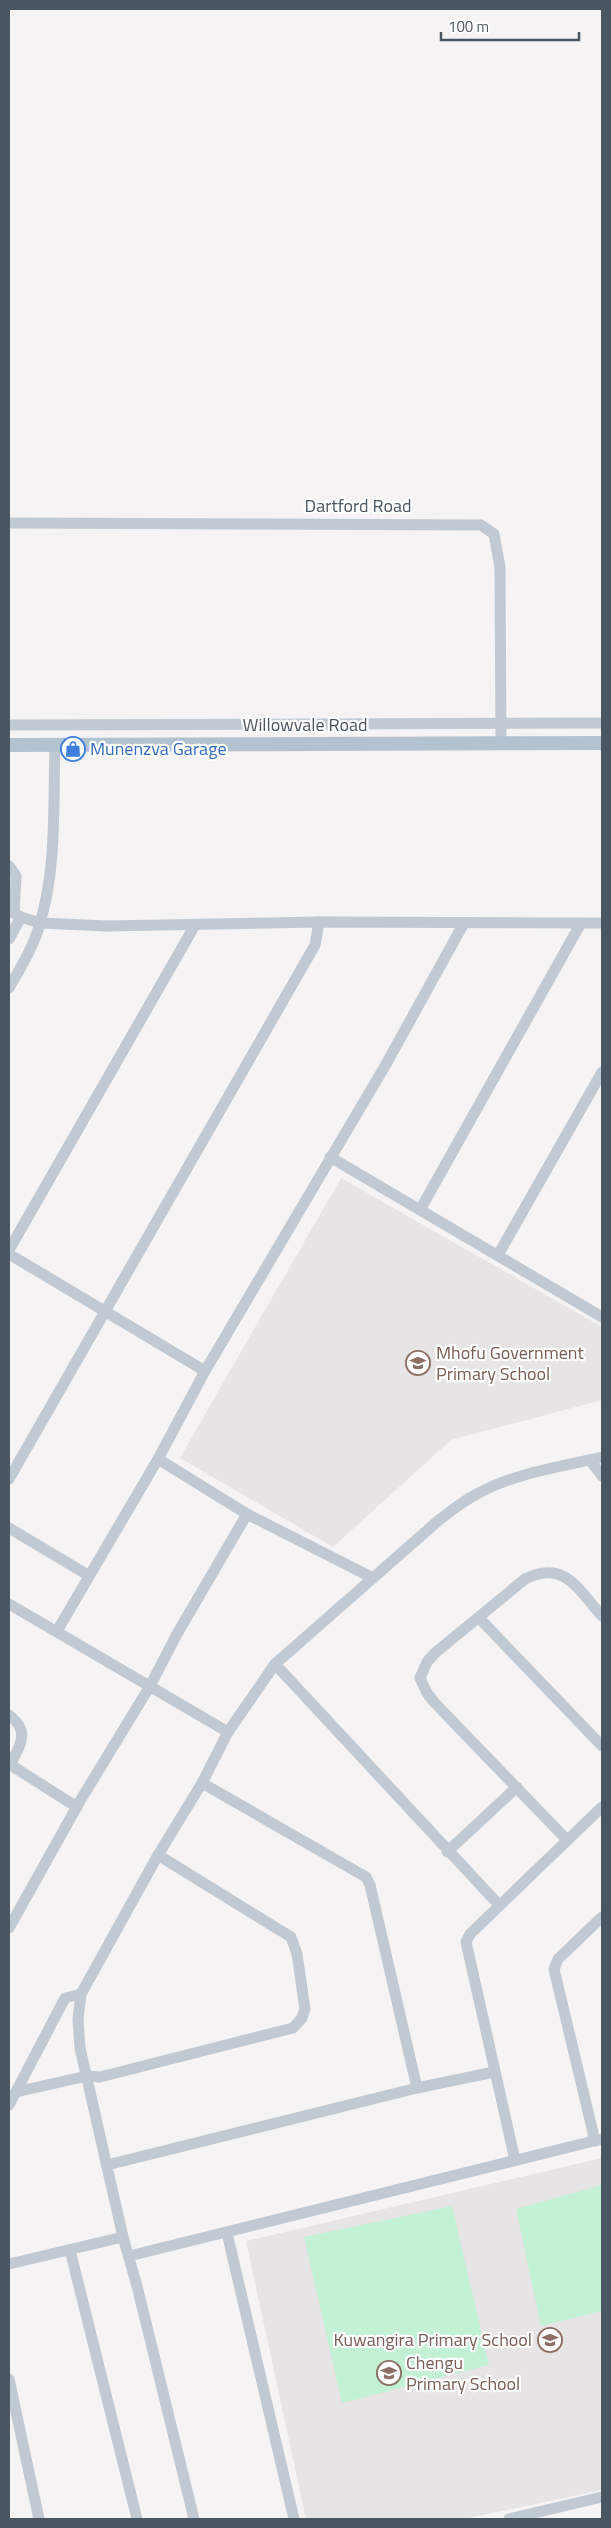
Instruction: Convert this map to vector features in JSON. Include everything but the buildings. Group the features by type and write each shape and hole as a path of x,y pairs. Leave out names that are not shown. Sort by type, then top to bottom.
{"main road":[{"name":"Willowvale Road","path":"9,745 602,743"}],"street":[{"name":"Dartford Road","path":"9,523 481,525 494,534 500,567 501,743"},
{"path":"9,725 602,723"},
{"path":"9,988 34,940 47,893 52,830 55,745"},
{"path":"9,866 16,876 15,914 9,939"},
{"path":"15,914 40,923 107,926 319,922 602,923"},
{"path":"9,1479 315,945 319,922"},
{"path":"57,1631 88,1575 158,1459 205,1371 330,1157 386,1066 464,923"},
{"path":"420,1210 581,923"},
{"path":"9,1250 195,925"},
{"path":"498,1255 602,1072"},
{"path":"330,1157 602,1317"},
{"path":"9,1254 205,1371"},
{"path":"190,2518 129,2256 122,2237 78,2033 81,1994 158,1855 202,1783 228,1732 276,1664 439,1520 477,1493 541,1471 602,1457"},
{"path":"158,1459 247,1514 373,1578"},
{"path":"590,1460 602,1476"},
{"path":"9,1928 77,1806 150,1686 177,1634 247,1514"},
{"path":"9,1528 88,1575"},
{"path":"567,1840 434,1702 427,1693 420,1678 427,1662 435,1653 525,1579 534,1574 552,1571 564,1575 602,1616"},
{"path":"9,1604 228,1732"},
{"path":"479,1618 602,1746"},
{"path":"276,1664 447,1852 499,1905"},
{"path":"9,1716 19,1726 22,1736 10,1765 77,1806"},
{"path":"202,1783 366,1877 370,1885 417,2088"},
{"path":"447,1852 517,1787"},
{"path":"515,2160 466,1942 470,1934 499,1905 602,1807"},
{"path":"16,2092 87,2076 100,2077 293,2028 302,2018 305,2010 297,1954 291,1937 158,1855"},
{"path":"129,2256 599,2140 554,1969 558,1958 602,1917"},
{"path":"9,2105 65,1998 81,1994"},
{"path":"107,2165 417,2088 494,2072"},
{"path":"227,2233 294,2519"},
{"path":"9,2264 122,2237"},
{"path":"70,2250 137,2519"},
{"path":"9,2379 39,2519"},
{"path":"509,2519 602,2497"}],"shaded area":[{"name":"Mhofu Government Primary School","path":"341,1178 602,1327 602,1400 451,1440 333,1547 180,1458"},
{"name":"Chengu Primary School","path":"602,2158 602,2490 464,2519 306,2519 246,2241"}],"green space":[{"path":"602,2185 602,2311 541,2326 516,2209"},
{"path":"452,2206 489,2365 342,2403 304,2237"}],"place":[{"name":"Munenzva Garage","path":"73,749"},
{"name":"Mhofu Government Primary School","path":"418,1363"},
{"name":"Kuwangira Primary School","path":"550,2340"},
{"name":"Chengu Primary School","path":"389,2373"}]}
